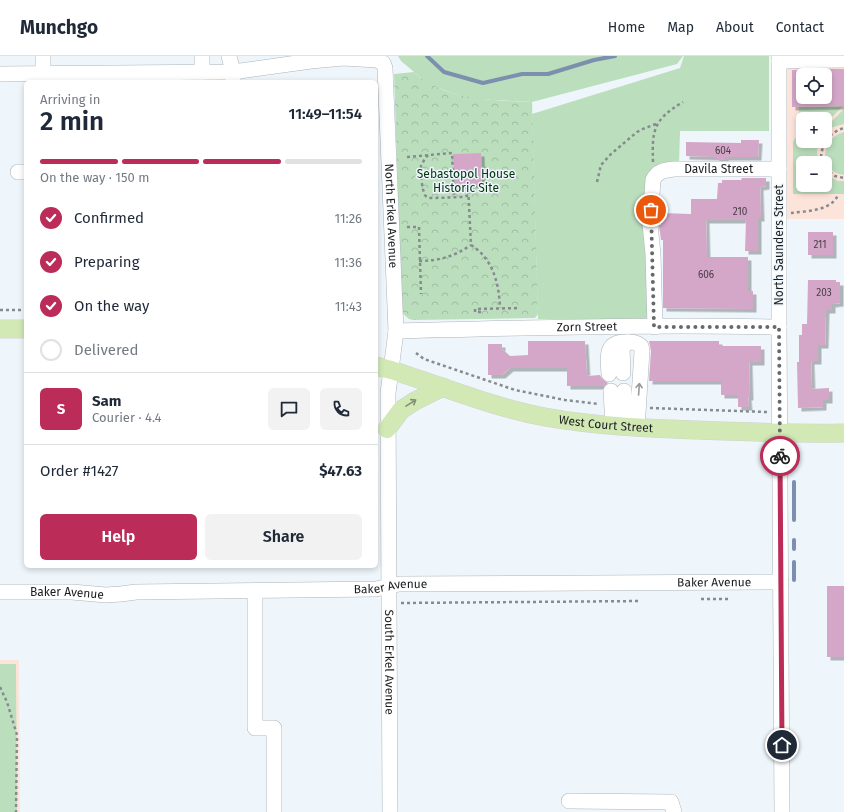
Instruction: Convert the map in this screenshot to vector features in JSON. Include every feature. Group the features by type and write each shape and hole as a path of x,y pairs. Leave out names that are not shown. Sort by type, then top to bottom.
{"main road":[{"path":"0,329 24,329"},
{"name":"West Court Street","path":"384,368 508,408 543,417 581,423 625,427 780,433 844,433"},
{"path":"388,429 401,410 443,387"}],"street":[{"path":"43,56 43,74"},
{"path":"202,56 202,72"},
{"path":"0,74 202,72 233,77 229,56"},
{"name":"North Erkel Avenue","path":"233,77 311,61 343,58 377,60 383,63 386,68 396,331 384,368"},
{"path":"779,58 844,60"},
{"name":"North Saunders Street","path":"779,58 782,812"},
{"name":"Davila Street","path":"655,176 665,170 686,168 779,169"},
{"path":"654,327 653,254 650,224 655,176"},
{"name":"Zorn Street","path":"396,331 539,327 779,327"},
{"path":"616,374 608,354 609,350 615,343 634,342 641,346 642,351 638,407 625,427"},
{"name":"South Erkel Avenue","path":"384,368 388,393 390,812"},
{"path":"615,396 625,427"},
{"name":"Baker Avenue","path":"0,592 72,592 106,595 136,592 376,589 399,584 781,582"},
{"path":"255,590 255,728 274,728 274,812"},
{"path":"569,800 671,802 674,812"}],"path":[{"path":"655,176 652,142 653,132 657,124 674,108 683,102"},
{"path":"597,182 601,165 611,154 637,132 657,124"},
{"path":"832,134 844,128"},
{"path":"407,157 452,153 454,197"},
{"path":"428,154 421,171 426,196 430,198 468,195"},
{"path":"832,174 835,176 844,178"},
{"path":"468,185 472,245 482,254 493,270 499,286 500,308"},
{"path":"779,213 792,213 832,205 838,195"},
{"path":"407,227 419,227 421,294"},
{"path":"419,261 431,261 450,257 472,245"},
{"path":"481,312 475,312 475,309 520,308"},
{"path":"0,310 24,310"},
{"path":"416,353 424,359 515,390 565,400 615,396"},
{"path":"638,407 765,413 768,411"},
{"path":"701,599 728,599"},
{"path":"389,603 641,601"},
{"path":"0,687 7,702 17,735 16,812"}],"shaded area":[{"path":"787,56 844,56 844,219 786,219"},
{"path":"0,660 19,660 20,812 0,812"}],"green space":[{"path":"398,56 683,56 677,64 532,102 474,99 452,93 431,85 401,61"},
{"path":"684,56 769,56 769,131 680,131 679,165 656,169 651,319 538,319 532,114 680,68"},
{"name":"Sebastopol House Historic Site","path":"414,72 427,82 440,89 455,94 501,101 532,102 538,314 535,318 413,320 409,319 402,313 394,74"},
{"path":"843,106 832,117 832,112 799,112 799,107"},
{"path":"844,109 844,124 832,128 832,121"},
{"path":"844,132 844,175 836,173 832,170 832,156 825,155 826,148 832,148 832,139"},
{"path":"796,137 796,148 817,148 817,156 796,156 796,192 832,192 832,178 838,181 844,181 844,194 793,194 793,142"},
{"path":"0,664 16,664 17,812 0,812"}],"building":[{"path":"832,69 844,69 844,106 792,107 792,70 796,70 796,104 832,104"},
{"path":"741,140 759,140 758,157 725,157 725,160 716,160 716,157 686,156 686,142 741,143"},
{"path":"481,153 482,184 455,186 453,154"},
{"path":"742,178 766,178 766,186 760,187 761,218 758,218 758,251 745,251 746,220 706,220 707,257 748,257 748,291 753,291 753,309 663,308 663,240 661,240 659,225 661,225 661,213 691,214 691,199 717,199 718,183 722,183 722,180 741,180"},
{"path":"808,232 833,232 833,255 808,255"},
{"path":"808,280 836,280 836,282 840,282 840,303 832,304 832,310 826,310 825,345 818,345 818,361 811,361 812,389 829,388 829,400 823,400 823,407 798,408 797,362 799,362 799,335 802,335 802,324 807,324"},
{"path":"528,341 585,341 587,376 600,375 602,379 608,383 604,386 567,386 567,368 510,368 502,375 488,375 488,344 502,344 502,349 510,356 528,355"},
{"path":"649,341 719,341 719,346 761,346 761,362 749,362 749,407 738,407 737,395 721,395 721,381 649,381 651,351"},
{"path":"827,586 844,586 844,657 827,657"}],"waterway":[{"path":"427,56 444,72 483,83 522,74 548,74 594,60 615,56"},
{"path":"794,482 794,520"},
{"path":"794,540 794,549"},
{"path":"794,562 794,580"}],"way so far":[{"path":"651,210 650,224 653,254 654,327 779,327 780,456"}],"route":[{"path":"780,456 782,745"}]}
